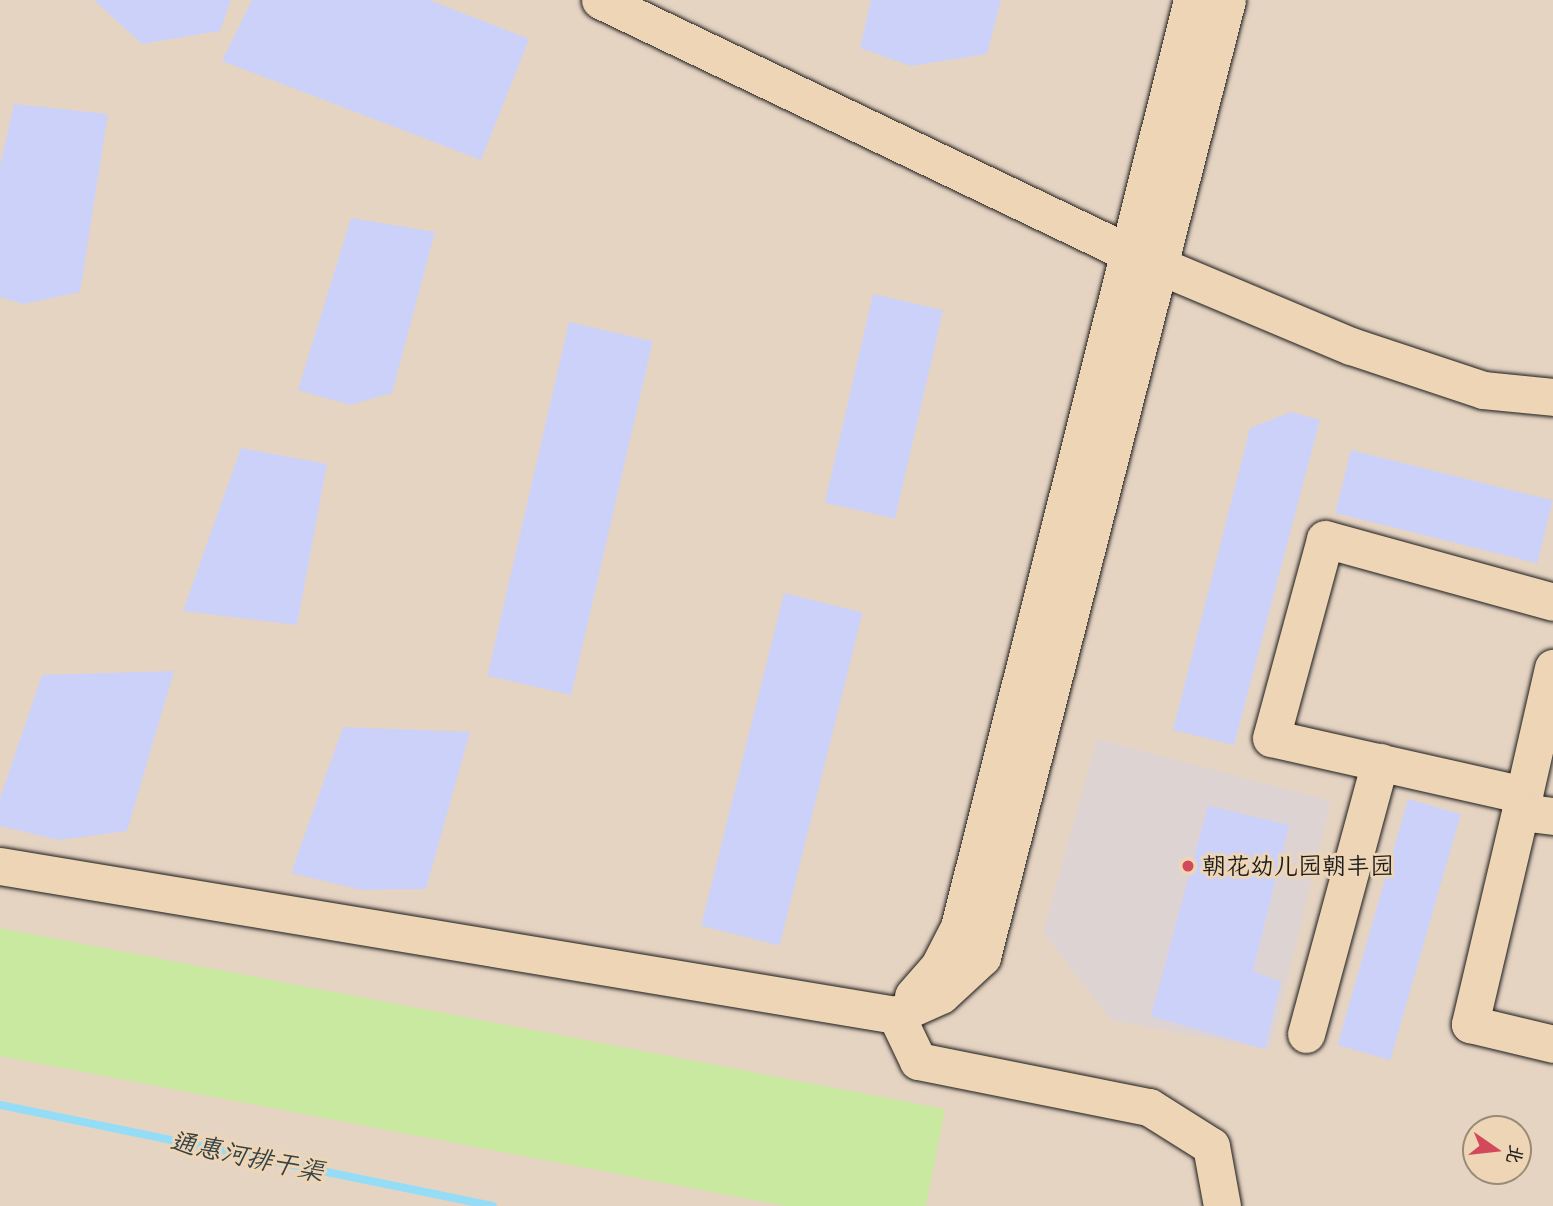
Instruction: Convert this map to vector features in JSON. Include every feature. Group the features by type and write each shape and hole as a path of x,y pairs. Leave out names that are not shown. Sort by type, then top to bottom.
{"street":[{"path":"600,0 1143,259 1364,350 1483,390 1553,397"},
{"path":"1143,259 1192,0"},
{"path":"896,1016 939,966 959,927 1143,259 1227,0"},
{"path":"1532,808 1380,762 1271,738 1325,539 1553,602"},
{"path":"1553,668 1532,808 1470,1024 1553,1044"},
{"path":"1306,1034 1380,762"},
{"path":"0,866 896,1016"},
{"path":"896,1016 918,1060 1149,1107 1211,1146 1222,1206"}],"shaded area":[{"name":"朝花幼儿园朝丰园","path":"1097,739 1331,801 1270,1050 1111,1020 1043,932"}],"green space":[{"path":"0,928 945,1109 926,1206 785,1206 0,1056"}],"building":[{"path":"94,0 231,0 220,31 142,44"},
{"path":"252,0 429,0 529,39 481,160 222,61"},
{"path":"871,0 1001,0 987,54 911,66 860,48"},
{"path":"14,104 108,114 80,292 24,304 0,297 0,166"},
{"path":"351,218 435,232 392,393 350,405 298,390"},
{"path":"873,294 943,310 895,519 825,503"},
{"path":"569,322 653,341 571,695 487,676"},
{"path":"1291,412 1320,420 1234,745 1173,730 1250,428"},
{"path":"241,448 327,464 297,625 183,611"},
{"path":"1351,450 1553,500 1537,563 1335,513"},
{"path":"784,593 863,613 780,945 701,926"},
{"path":"174,671 127,831 59,840 0,826 0,798 42,675"},
{"path":"343,727 470,732 426,889 361,890 291,873"},
{"path":"1408,799 1461,814 1390,1060 1337,1045"},
{"path":"1208,806 1289,825 1253,971 1281,982 1265,1049 1151,1016"}],"waterway":[{"name":"通惠河排干渠","path":"0,1105 493,1206"}],"place":[{"name":"朝花幼儿园朝丰园","path":"1188,866"}]}
